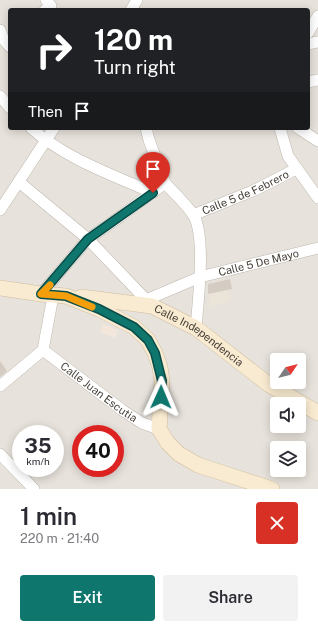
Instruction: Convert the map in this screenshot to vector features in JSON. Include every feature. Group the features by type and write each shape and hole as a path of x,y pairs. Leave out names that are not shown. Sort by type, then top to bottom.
{"street":[{"path":"46,0 50,6 48,8"},
{"path":"310,30 318,16"},
{"path":"0,96 8,106"},
{"path":"33,130 46,141 67,154 153,193"},
{"path":"1,207 53,130"},
{"path":"146,130 166,183 193,215 198,227 200,277 196,328"},
{"path":"281,130 288,156 318,198"},
{"path":"301,130 318,141"},
{"name":"Calle 5 de Febrero","path":"193,215 255,190 296,169"},
{"path":"19,182 88,239 149,303"},
{"path":"0,386 44,350 53,295 88,239 166,183"},
{"name":"Calle 5 De Mayo","path":"149,303 200,277 318,248"},
{"path":"0,288 53,295 119,319 134,327 148,340 155,353 162,381 158,429 168,443 179,454 198,465 272,489"},
{"name":"Calle Independencia","path":"53,295 149,303 196,328 268,384 318,413"},
{"name":"Calle Juan Escutia","path":"44,350 122,410 142,422 158,429"},
{"path":"0,454 34,489"}],"shaded area":[{"path":"0,0 318,0 318,489 0,489"},
{"path":"230,279 232,289 228,290 230,301 210,308 208,284"},
{"path":"103,324 118,330 115,338 100,332"}],"building":[{"path":"230,279 232,289 208,294 208,284"},
{"path":"0,361 7,371 0,377"}],"slow traffic":[{"path":"50,285 41,294 66,296 92,307"}],"route":[{"path":"153,193 88,239 41,294 66,296 99,309 134,327 148,340 155,353 160,367 162,381 161,397"}]}
